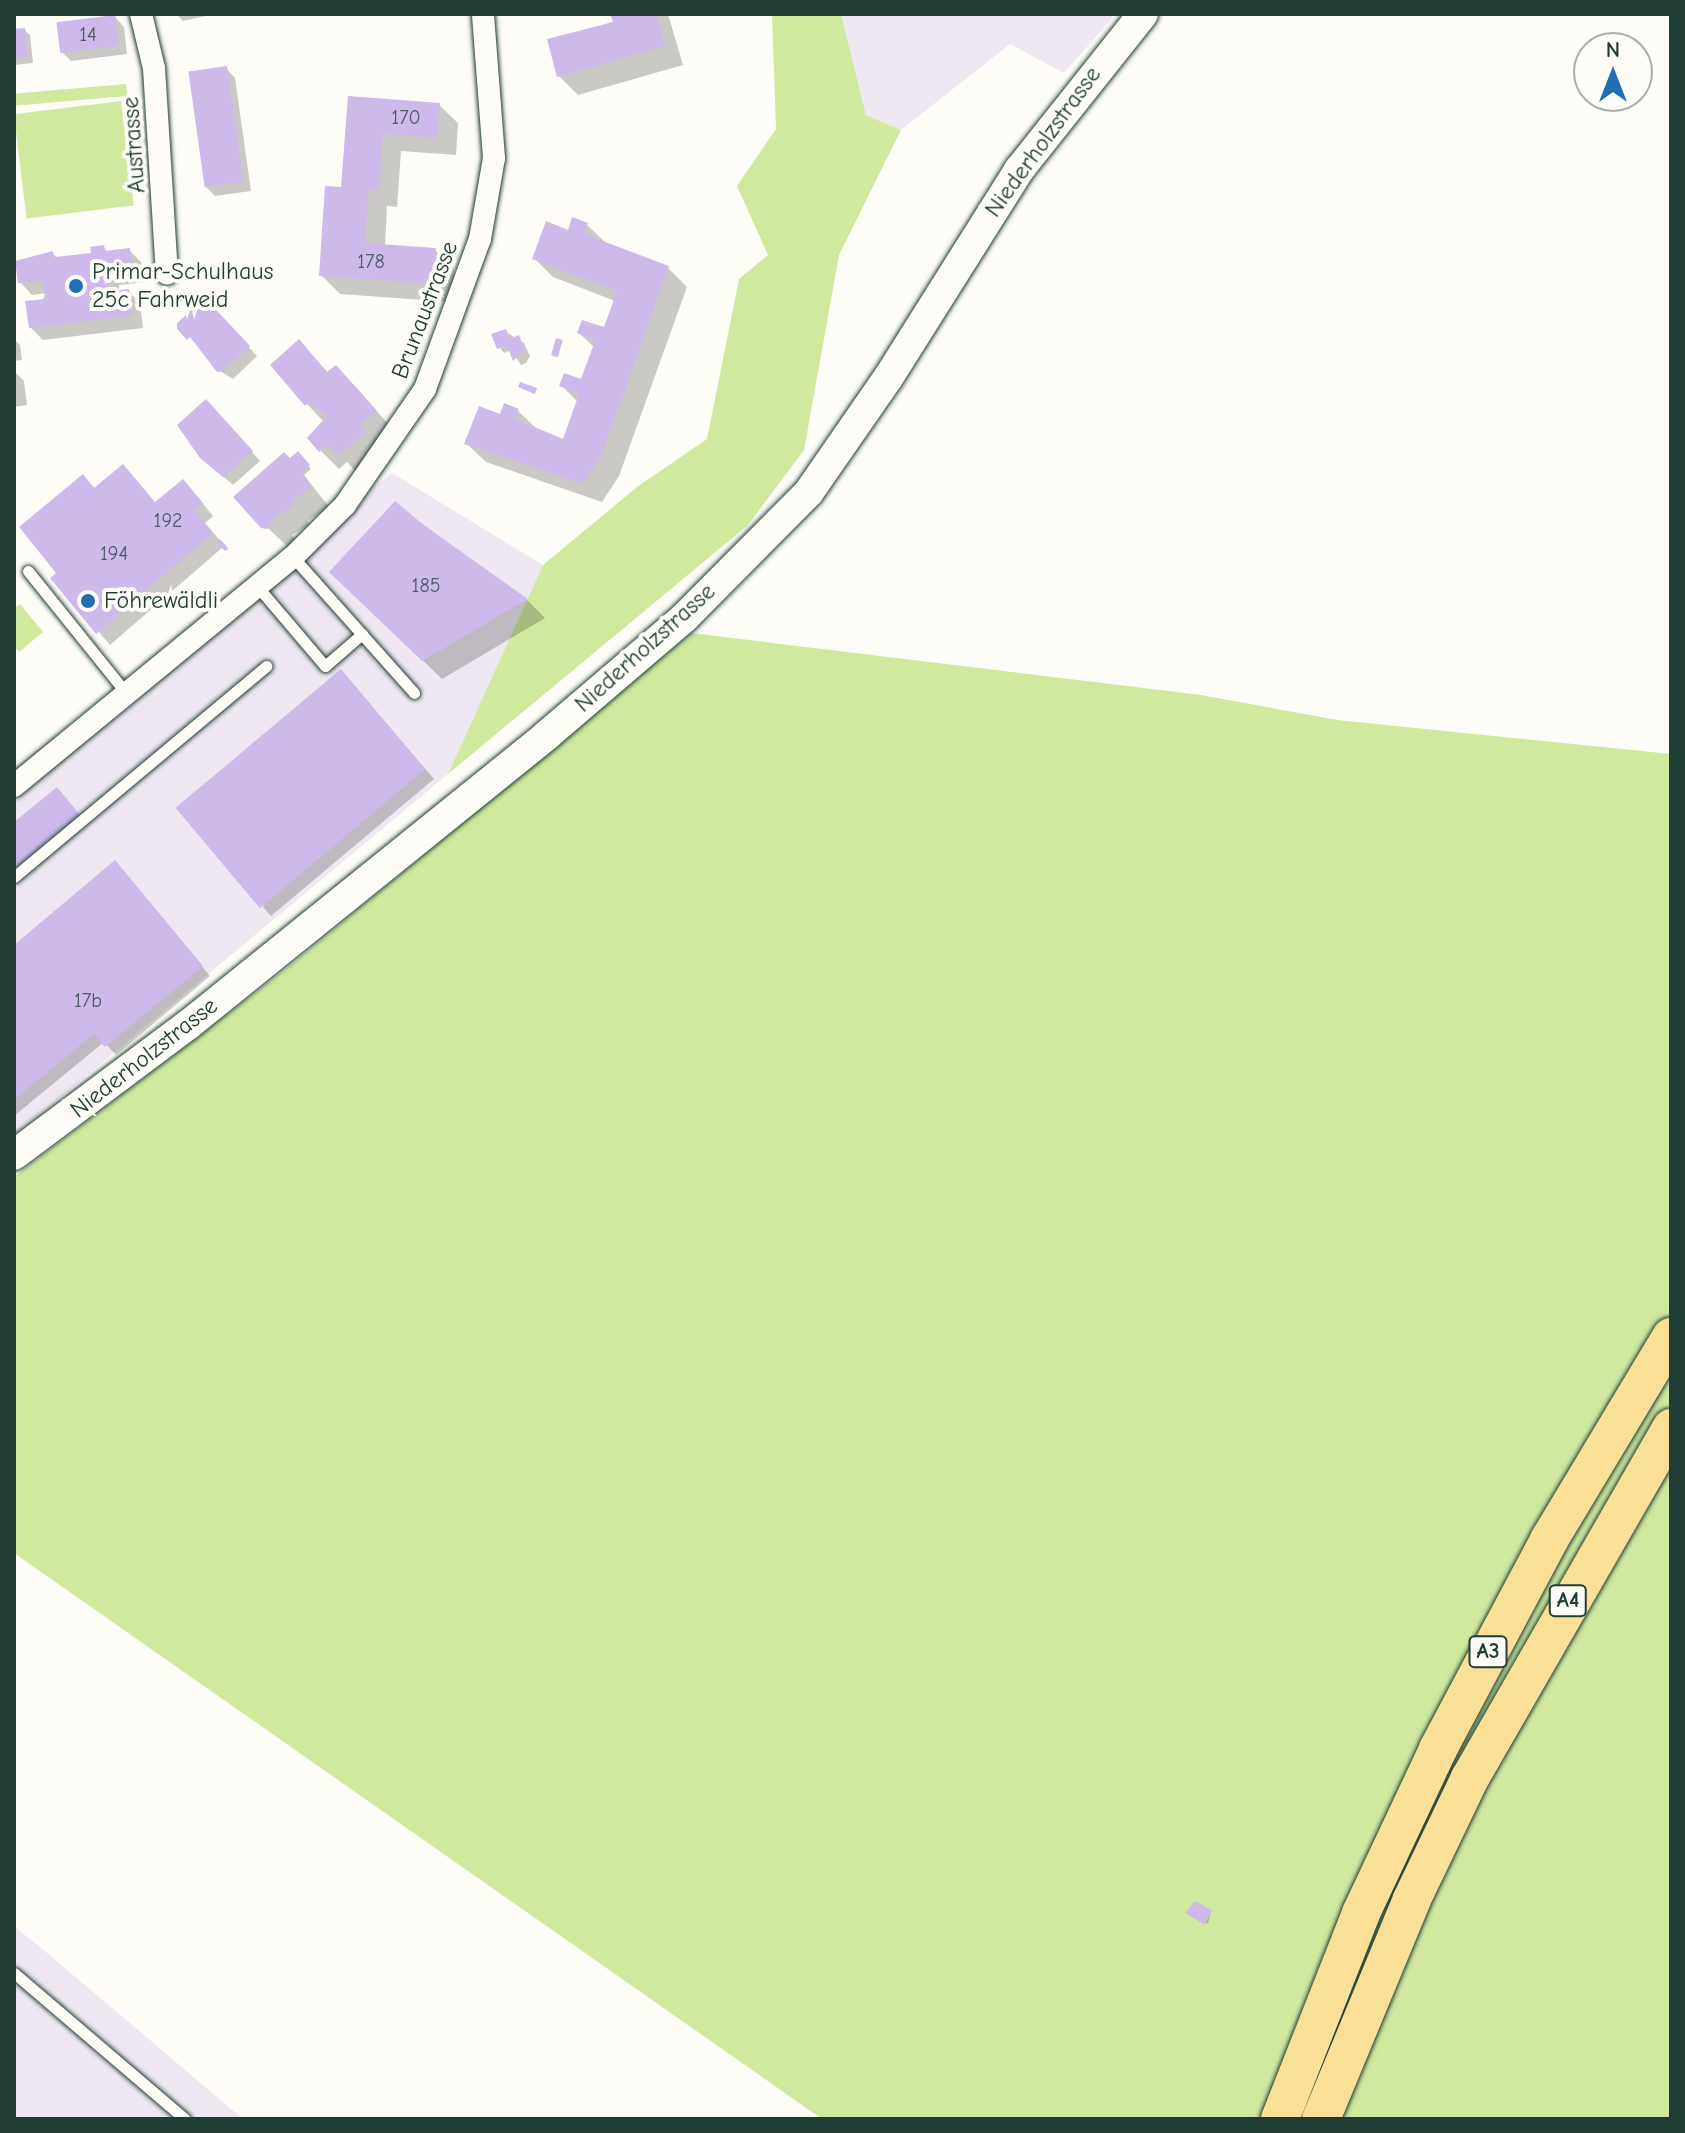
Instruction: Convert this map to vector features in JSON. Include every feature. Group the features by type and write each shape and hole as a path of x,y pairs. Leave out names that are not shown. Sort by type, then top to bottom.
{"highway":[{"name":"A3","path":"1280,2119 1361,1913 1438,1749 1549,1540 1671,1337"},
{"name":"A3","path":"1321,2119 1406,1912 1470,1778 1479,1735 1671,1401"},
{"name":"A4","path":"1470,1778 1671,1428"}],"main road":[{"name":"Niederholzstrasse","path":"14,1155 188,1025 547,735 684,618 809,492 888,378 1019,170 1143,14"}],"street":[{"name":"Austrasse","path":"141,14 154,68 167,274"},
{"name":"Brunaustrasse","path":"14,786 293,557 383,455 425,389 456,315 480,239 494,158 483,14"}],"lane":[{"path":"293,557 414,693"},
{"path":"28,571 127,694"},
{"path":"257,586 325,666 362,634"},
{"path":"14,877 266,666"},
{"path":"14,1973 185,2119"}],"shaded area":[{"path":"841,14 1116,14 1064,73 1010,44 901,130 866,115"},
{"path":"392,473 543,565 448,774 14,1136 14,769"},
{"path":"14,1926 46,1952 243,2119 14,2119"}],"green space":[{"path":"772,14 841,14 866,115 901,130 839,255 804,450 748,525 448,774 543,565 637,487 707,439 739,279 768,255 737,186 776,129"},
{"path":"126,84 127,96 14,106 14,94"},
{"path":"121,101 134,205 27,218 14,114"},
{"path":"20,604 43,632 19,652 14,645 14,609"},
{"path":"691,633 1201,695 1337,720 1671,754 1671,2119 822,2119 14,1553 14,1177 285,970"}],"building":[{"path":"610,14 656,14 665,46 557,77 547,39 613,22"},
{"path":"115,15 119,46 60,53 56,22"},
{"path":"25,28 28,57 14,59 14,29"},
{"path":"227,66 243,182 205,187 188,71"},
{"path":"348,96 440,103 437,138 383,134 379,189 369,189 365,243 436,248 434,284 319,276 325,186 341,187"},
{"path":"572,217 588,223 584,234 669,266 601,457 582,484 464,444 479,406 500,414 504,403 519,409 515,419 563,439 579,394 559,386 564,373 581,379 595,341 577,333 582,320 604,327 617,291 532,259 546,221 568,230"},
{"name":"Primar-Schulhaus 25c Fahrweid","path":"104,245 105,251 130,248 132,270 107,273 109,291 129,289 132,316 29,328 25,301 45,299 43,281 18,283 15,261 53,251 54,257 91,253 90,247"},
{"path":"205,298 250,346 223,371 217,372 190,337 187,340 177,329 177,323"},
{"path":"506,329 510,339 519,335 525,350 513,361 507,345 497,349 491,334"},
{"path":"556,338 563,340 558,357 551,355"},
{"path":"299,339 327,372 336,365 377,411 360,426 365,432 338,456 327,444 319,452 307,438 327,416 309,402 305,406 270,365"},
{"path":"520,382 537,388 535,394 518,387"},
{"path":"206,399 253,451 223,477 200,458 177,425"},
{"path":"298,451 310,465 303,472 311,488 291,501 294,505 283,514 280,511 267,529 261,528 233,497 284,452 290,458"},
{"path":"123,464 155,502 183,479 203,503 194,510 213,533 96,634 50,578 56,573 19,527 83,474 94,488"},
{"path":"395,501 426,527 528,599 422,661 329,572"},
{"path":"220,539 228,548 225,551 216,542"},
{"path":"341,669 425,769 260,908 176,808"},
{"path":"57,787 80,815 14,869 14,822"},
{"path":"115,860 203,966 105,1047 94,1034 14,1100 14,945"},
{"path":"1195,1901 1212,1910 1205,1925 1185,1913"}],"place":[{"name":"Primar-Schulhaus 25c Fahrweid","path":"76,286"},
{"name":"Föhrewäldli","path":"88,601"}]}
